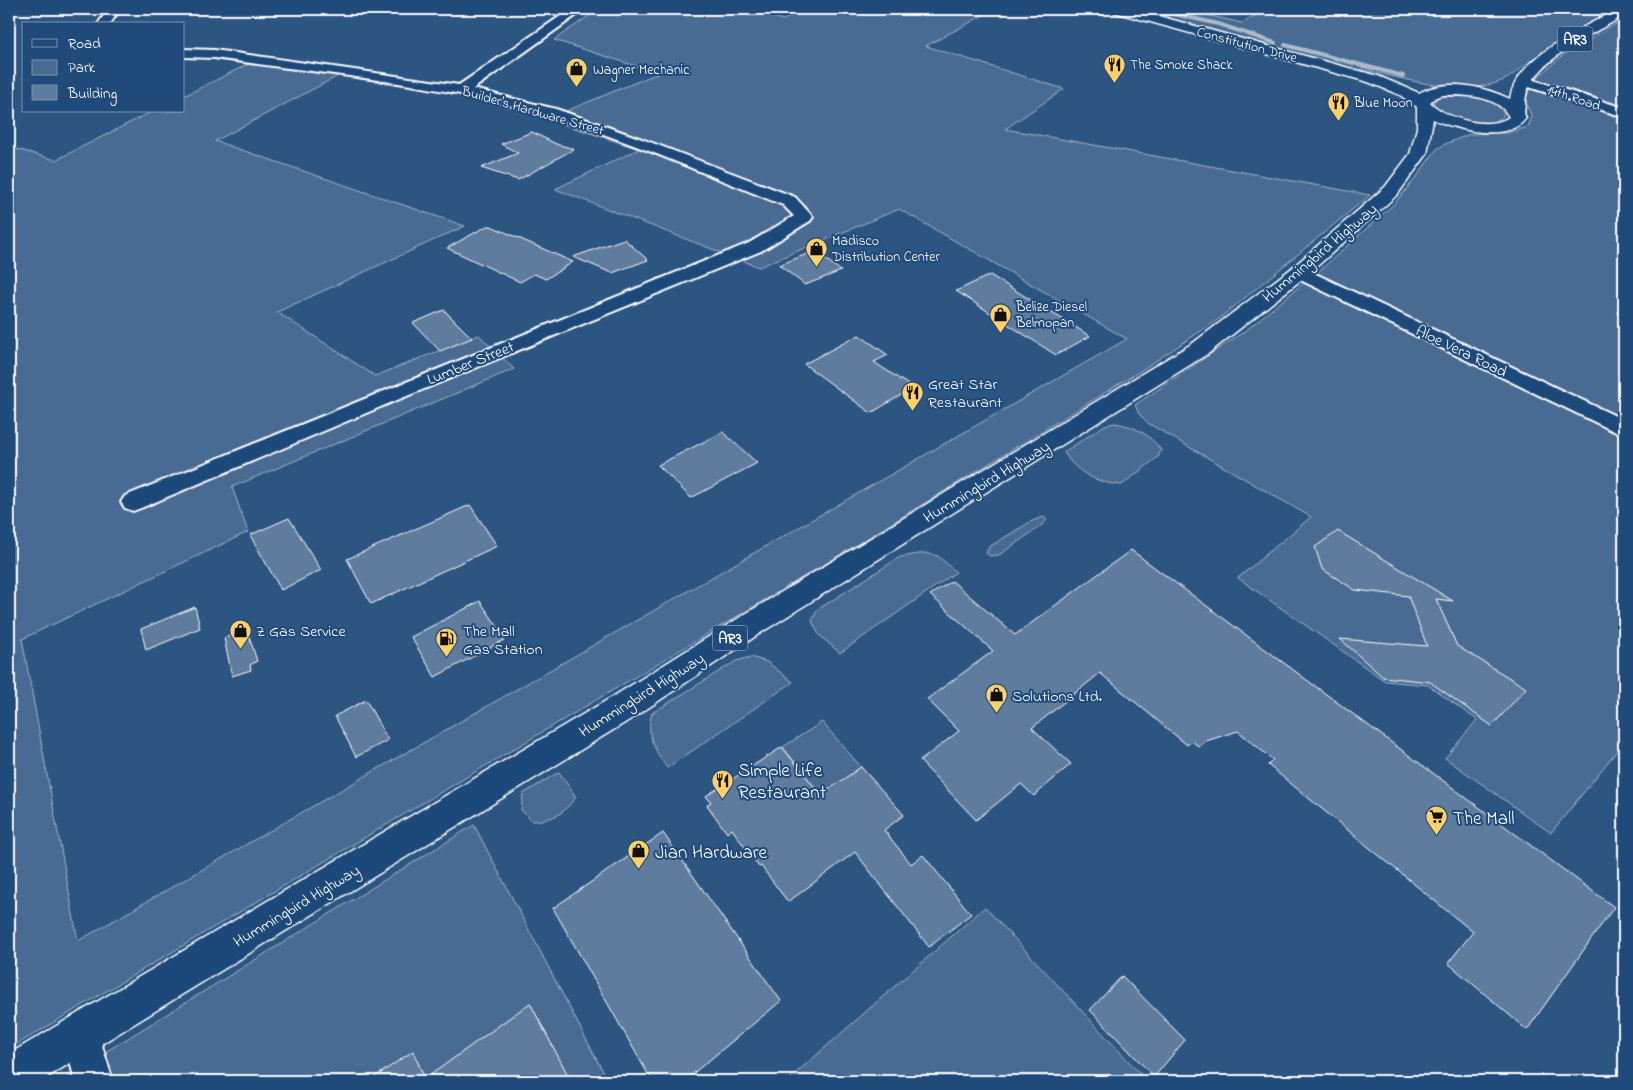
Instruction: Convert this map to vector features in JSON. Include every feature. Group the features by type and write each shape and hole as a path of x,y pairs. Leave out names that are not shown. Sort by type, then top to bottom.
{"main road":[{"name":"Constitution Drive","path":"1119,9 1392,85 1446,119 1460,123 1492,127"},
{"name":"AR3","path":"1454,90 1504,84 1527,76 1554,52 1624,12"},
{"name":"Constitution Drive","path":"1346,71 1454,90"},
{"path":"1433,143 1470,130 1514,123 1518,118 1516,95 1527,76"},
{"path":"1424,105 1422,98 1427,93 1454,90 1502,100 1517,112"},
{"name":"Hummingbird Highway","path":"9,1077 625,706 752,624 1201,348 1299,272 1391,191 1433,143 1425,128 1424,105"}],"street":[{"path":"105,22 114,9"},
{"path":"462,90 578,9"},
{"name":"Builder's Hardware Street","path":"185,52 214,54 462,90 551,112 637,142 789,201 804,217"},
{"name":"14th Road","path":"1527,76 1624,113"},
{"name":"Lumber Street","path":"133,502 382,398 755,247 804,217"},
{"name":"Aloe Vera Road","path":"1299,272 1624,428"},
{"path":"81,1033 94,1081"}],"green space":[{"path":"599,9 743,9 783,20 807,9 995,9 926,46 1064,89 1005,129 1370,195 1219,319 1145,368 825,564 9,1049 9,147 56,160 151,112 185,112 185,96 248,64 338,76 215,141 465,226 277,312 375,376 479,335 514,369 232,487 248,532 22,639 78,941 1127,339 899,209 759,267 555,189 639,149 547,119 658,73 554,40"},
{"path":"1105,9 1180,9 1242,23 1268,9 1616,9 1553,45 1504,80 1489,85 1452,87 1433,85 1361,69 1354,75 1163,22"},
{"path":"1624,19 1624,742 1551,833 1445,758 1477,720 1428,685 1385,681 1238,578 1311,517 1149,424 1139,414 1135,405 1245,331 1326,265 1394,204 1436,150 1443,145 1470,134 1507,133 1528,127 1532,117 1524,100 1529,85 1563,55"},
{"path":"1439,96 1471,96 1488,100 1501,108 1504,115 1498,120 1489,122 1467,121 1456,118 1433,103"},
{"path":"1115,423 1129,426 1141,432 1152,439 1161,450 1158,457 1122,485 1097,480 1089,476 1075,466 1064,452 1105,425"},
{"path":"1043,517 1047,520 1041,526 999,555 990,556 986,553 989,547 1030,522"},
{"path":"925,553 938,556 956,572 840,653 819,635 812,621 817,610 900,557"},
{"path":"751,657 767,662 793,682 667,768 652,742 650,721 652,713 736,661"},
{"path":"822,722 861,767 821,795 783,747"},
{"path":"559,772 576,797 557,815 547,819 532,821 521,810 523,794"},
{"path":"474,825 608,1081 70,1081 68,1075"},
{"path":"985,907 1147,1081 787,1081"}],"building":[{"path":"532,132 556,144 574,149 518,180 481,168 518,153 501,144"},
{"path":"487,226 491,226 573,262 546,279 534,274 520,282 447,248"},
{"path":"624,239 648,260 612,273 573,257"},
{"path":"815,251 841,271 805,285 779,265"},
{"path":"990,275 1090,336 1056,355 956,291"},
{"path":"444,310 472,338 440,351 413,323"},
{"path":"859,335 888,355 874,362 913,388 871,413 804,364"},
{"path":"723,432 757,463 691,498 658,465"},
{"path":"470,505 497,546 371,604 347,559"},
{"path":"289,518 321,570 281,590 250,535"},
{"path":"1338,531 1453,601 1436,599 1457,646 1526,688 1492,726 1430,682 1383,677 1340,639 1427,646 1408,596 1355,590 1322,569 1315,547"},
{"name":"The Mall","path":"1131,550 1614,907 1527,1030 1448,963 1473,932 1268,765 1273,760 1238,731 1206,741 1199,747 1192,741 1187,745 1100,673 1032,728 1071,764 1034,796 1021,784 976,820 920,761 959,731 927,699 993,651 930,595 952,581 1015,635"},
{"name":"The Mall Gas Station","path":"480,601 506,639 435,677 411,637"},
{"path":"195,607 200,628 146,650 141,629"},
{"name":"Z Gas Service","path":"247,630 257,661 250,665 251,670 232,676 224,638"},
{"path":"366,700 388,740 356,757 335,716"},
{"path":"782,747 821,795 861,767 904,815 884,830 911,864 923,855 971,914 929,947 855,852 788,902 761,866 759,867 732,829 727,833 707,805 711,802 706,796"},
{"path":"663,833 781,1001 684,1081 652,1081 553,908"},
{"path":"1122,976 1185,1040 1154,1077 1090,1010"},
{"path":"530,1003 571,1081 369,1081 413,1051 425,1079"}],"waterway":[{"path":"1153,9 1218,24 1275,43"},
{"path":"1285,45 1403,76"}],"place":[{"name":"The Smoke Shack","path":"1114,83"},
{"name":"Wagner Mechanic","path":"577,88"},
{"name":"Blue Moon","path":"1338,121"},
{"name":"Madisco Distribution Center","path":"816,267"},
{"name":"Belize Diesel Belmopan","path":"1000,333"},
{"name":"Great Star Restaurant","path":"912,411"},
{"name":"Z Gas Service","path":"240,649"},
{"name":"The Mall Gas Station","path":"447,658"},
{"name":"Solutions Ltd.","path":"996,714"},
{"name":"Simple Life Restaurant","path":"722,799"},
{"name":"The Mall","path":"1437,836"},
{"name":"Jian Hardware","path":"639,870"}]}
